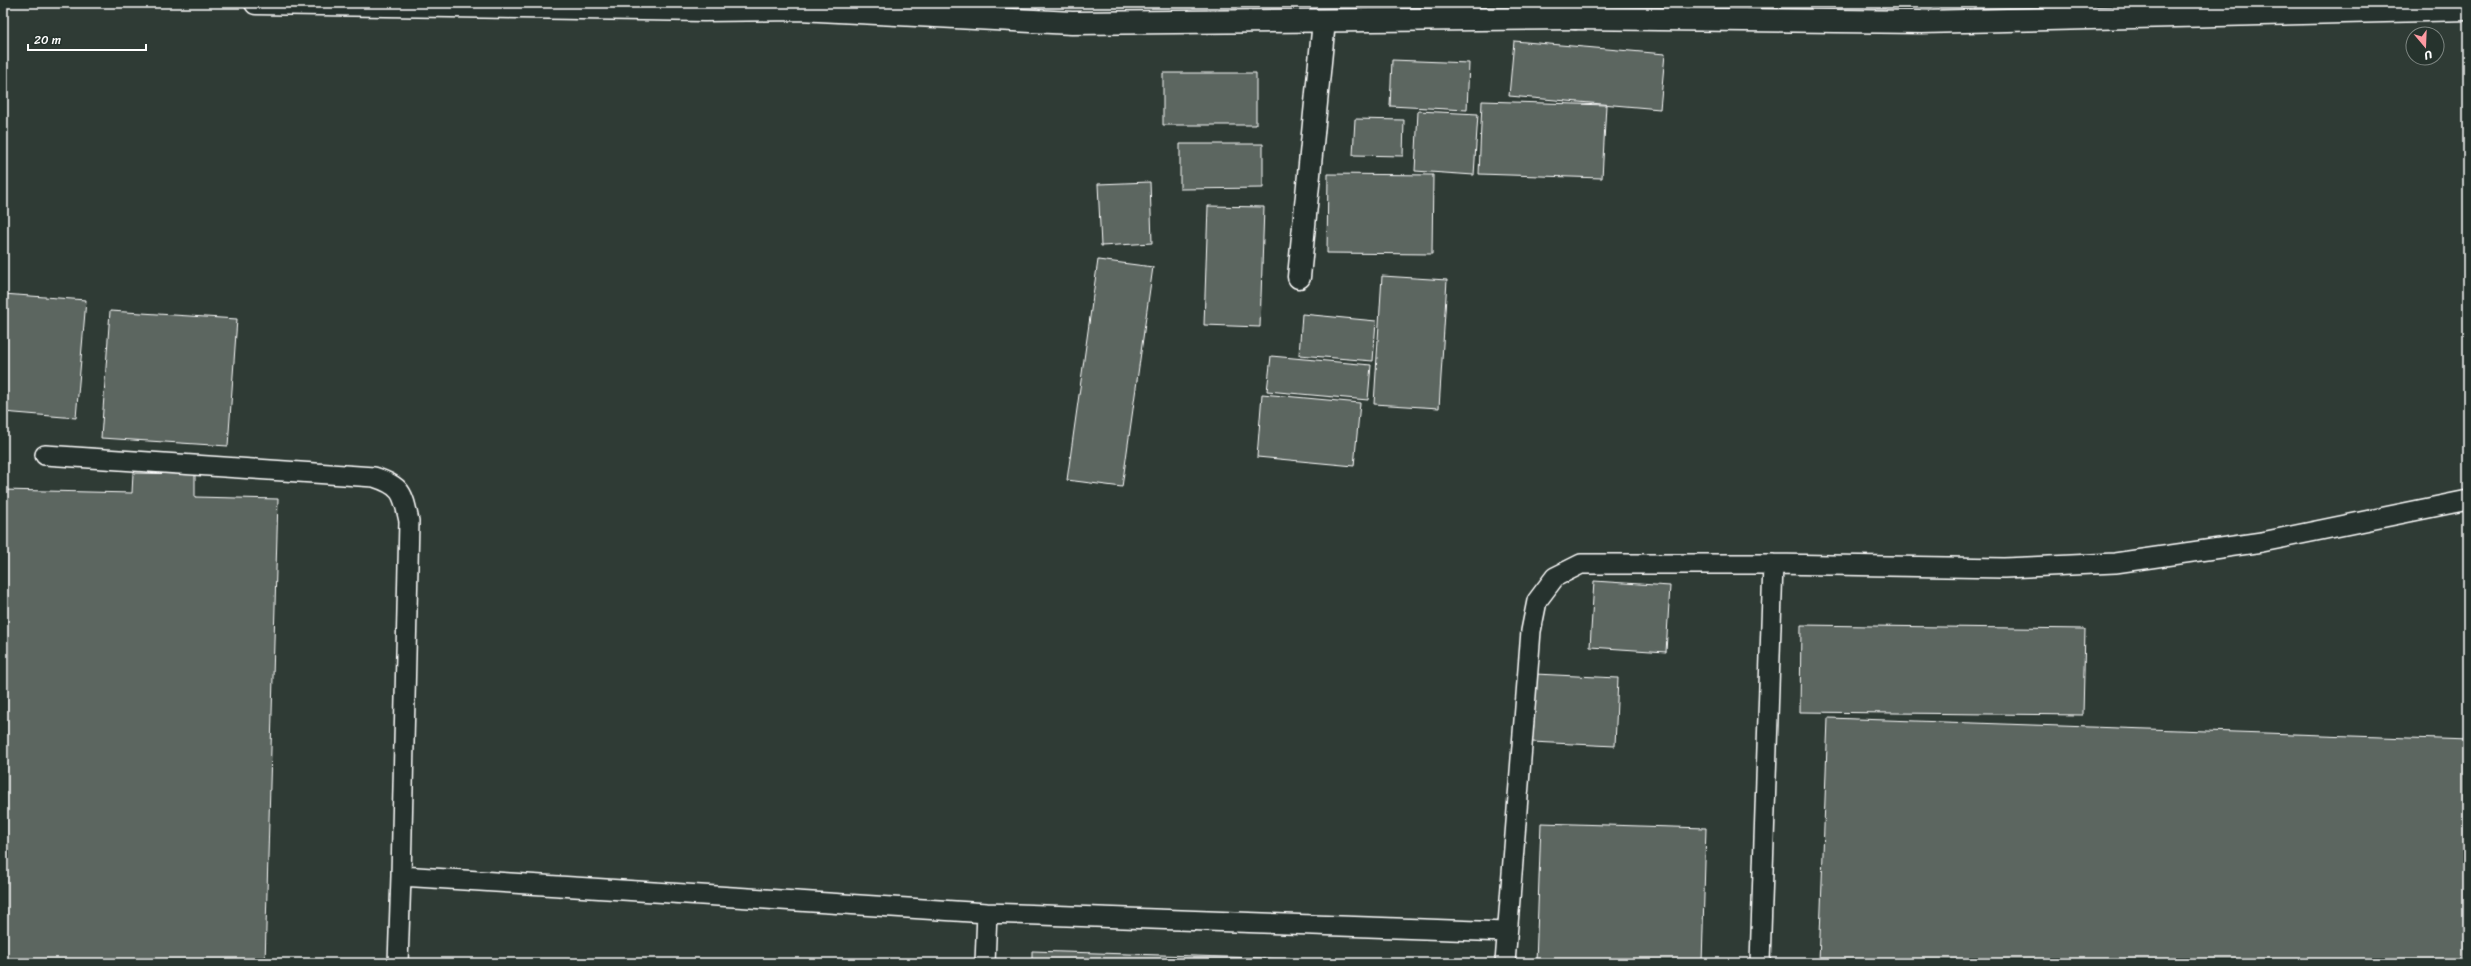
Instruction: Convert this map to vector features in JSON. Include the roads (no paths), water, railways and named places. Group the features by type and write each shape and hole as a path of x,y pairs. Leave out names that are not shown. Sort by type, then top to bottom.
{"street":[{"path":"256,3 704,7 799,6 1072,24 1324,21 1574,10 1922,22 2233,8 2468,9"},
{"path":"1299,277 1324,21"}],"lane":[{"path":"45,455 374,477 392,483 404,499 410,521 402,876 398,963"},
{"path":"1505,963 1506,932 1531,631 1537,601 1555,577 1581,564 1773,564 2004,568 2115,563 2262,542 2468,500"},
{"path":"1760,963 1773,564"},
{"path":"402,876 987,913 1506,932"},
{"path":"985,963 987,913"}]}
